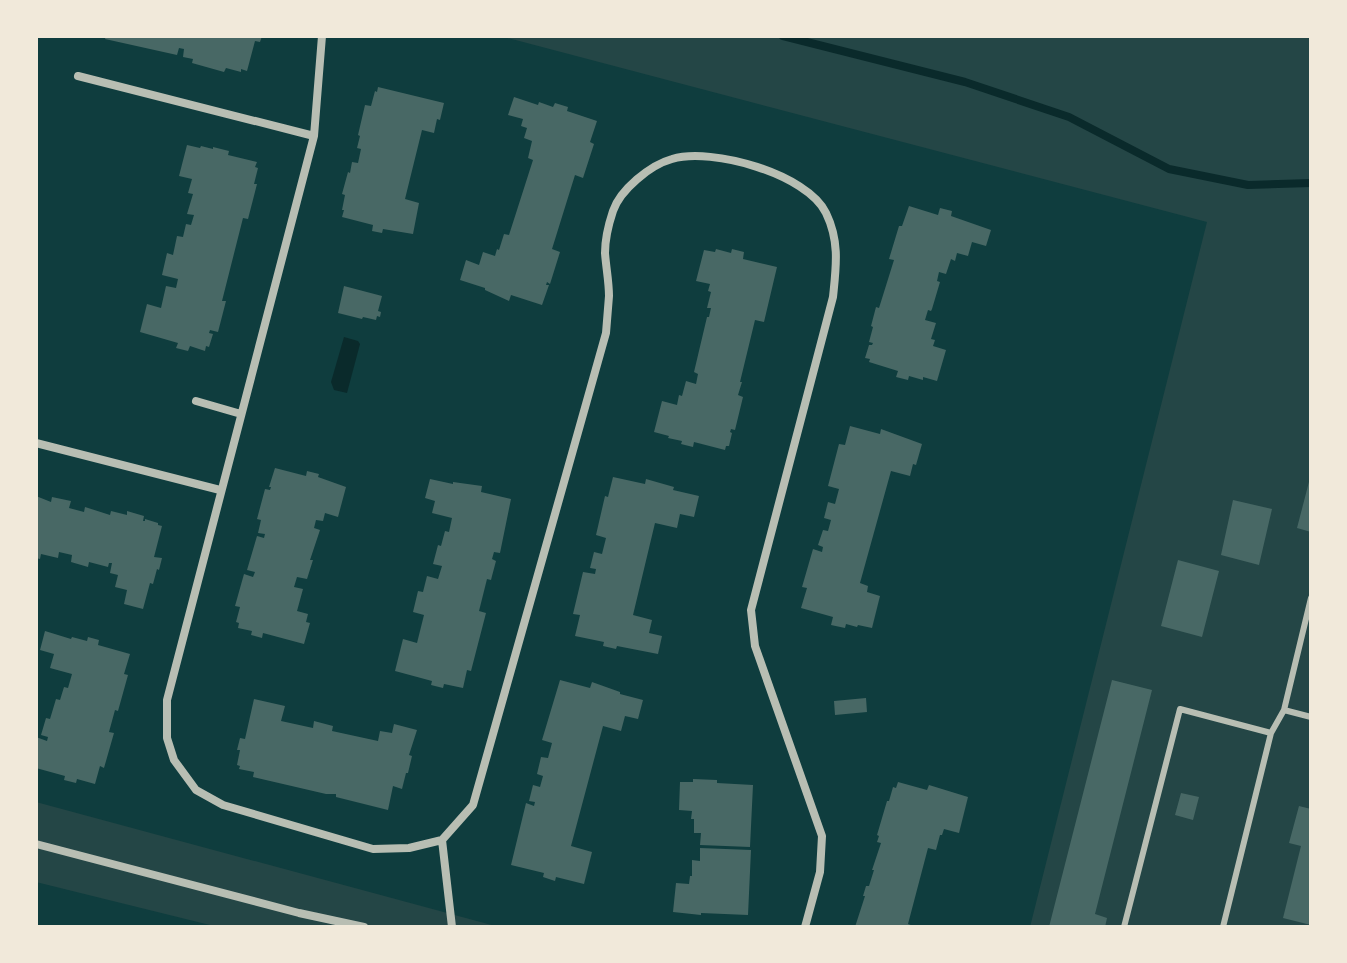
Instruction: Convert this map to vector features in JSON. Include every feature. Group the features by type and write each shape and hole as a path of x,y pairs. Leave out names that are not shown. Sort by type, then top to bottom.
{"street":[{"path":"322,36 314,136 167,700 167,738 174,760 196,790 223,805 373,849 409,848 442,840 473,805 606,333 609,295 605,248 614,209 627,188 671,159 720,157 785,177 808,191 825,210 836,240 833,297 751,610 755,646 822,836 820,872 805,927"},
{"path":"78,76 314,136"},
{"path":"196,401 241,414"},
{"path":"36,443 220,490"},
{"path":"442,840 452,927"},
{"path":"36,844 364,927"}],"lane":[{"path":"1223,927 1271,733 1284,710 1311,598"},
{"path":"1124,927 1180,709 1271,733"},
{"path":"1284,710 1311,717"}],"shaded area":[{"path":"500,36 1311,36 1311,927 1030,927 1207,222"},
{"path":"344,337 360,344 347,393 334,390 331,382"},
{"path":"36,802 499,927 218,927 36,882"}],"building":[{"path":"106,36 262,36 260,42 255,41 247,71 226,68 224,72 192,63 193,59 183,57 184,49 179,48 177,55 105,39"},
{"path":"378,87 444,103 434,133 422,130 405,199 419,203 413,234 383,229 382,233 372,231 373,225 342,217 345,195 342,194 348,172 352,162 358,163 361,149 357,148 358,135 365,105 371,106"},
{"path":"514,97 538,105 539,102 553,107 555,103 568,107 567,111 597,121 590,142 594,144 583,178 575,175 552,249 560,252 550,284 547,282 546,285 549,285 542,305 511,295 509,301 485,288 460,280 466,260 479,265 483,252 495,256 504,234 509,235 533,160 528,158 532,141 524,138 527,128 521,126 523,119 508,115"},
{"path":"187,145 229,151 228,155 257,162 255,167 258,168 248,219 243,218 222,301 226,301 218,332 210,330 209,333 213,334 205,351 190,346 188,351 176,348 178,343 140,332 147,304 161,308 166,286 176,288 178,279 162,275 167,253 173,255 177,236 183,237 186,224 191,225 194,215 187,214 193,194 188,193 192,179 179,176"},
{"path":"909,206 938,215 940,208 952,211 951,216 991,230 986,246 972,242 968,256 957,253 955,261 951,259 946,274 939,272 937,281 940,282 932,309 928,310 925,320 936,323 931,339 935,340 933,346 946,350 937,381 923,377 923,380 909,376 908,380 896,377 898,371 865,358 869,345 873,343 869,342 876,307 879,308 894,260 889,259"},
{"path":"716,249 744,252 743,259 777,267 764,322 755,320 740,382 738,395 743,397 735,430 731,429 729,446 725,450 694,442 693,447 681,444 682,441 654,432 662,401 677,405 686,381 696,384 698,374 694,372 711,308 707,308 711,292 708,291 710,284 696,281 704,250 715,252"},
{"path":"344,286 382,296 378,311 381,312 380,317 377,316 376,320 362,319 338,313"},
{"path":"850,426 880,434 881,429 922,444 910,476 891,471 860,583 868,586 867,592 880,596 872,628 831,625 833,617 801,608 807,588 802,587 813,549 822,552 823,547 818,545 823,530 828,531 831,520 824,518 828,502 835,504 839,489 828,486 839,444 845,445"},
{"path":"275,468 306,476 307,471 319,474 318,477 346,487 338,517 325,513 323,521 316,520 314,528 320,530 307,579 297,577 294,587 303,589 297,611 308,614 306,622 310,623 304,644 263,633 262,638 251,635 252,631 238,628 239,623 236,622 240,607 235,606 244,574 253,577 255,572 247,570 257,536 264,538 265,534 258,533 261,520 257,519 265,489 270,490"},
{"path":"613,477 645,484 646,479 699,496 694,517 680,514 677,528 655,523 633,615 652,620 649,633 662,636 658,654 617,646 616,649 603,646 604,642 575,636 580,615 573,614 583,572 595,574 596,569 590,568 594,552 602,554 606,538 596,535"},
{"path":"1311,478 1311,532 1297,528"},
{"path":"430,479 482,486 481,492 511,499 500,553 494,552 492,559 496,561 491,580 487,579 479,611 486,613 471,671 467,670 463,688 431,685 432,681 395,671 403,639 417,643 424,615 413,612 418,591 423,592 427,576 438,579 442,566 433,564 438,545 441,546 445,531 449,532 452,518 432,513 435,501 425,498"},
{"path":"36,496 51,502 52,497 71,501 69,508 84,512 85,507 110,515 111,511 127,515 127,511 144,516 143,521 145,519 162,526 154,557 162,558 153,584 150,583 143,609 124,604 127,590 115,587 118,575 110,573 112,563 108,567 89,562 88,567 71,562 72,555 59,552 58,558 41,554 40,559 36,558"},
{"path":"1233,500 1272,509 1259,565 1221,555"},
{"path":"1178,560 1219,571 1202,637 1161,626"},
{"path":"45,631 71,639 87,641 88,637 99,640 98,645 130,654 124,674 128,675 109,732 114,733 104,768 100,766 95,784 77,779 76,783 64,780 65,776 36,768 36,737 47,741 48,737 41,735 46,718 50,719 56,699 60,700 64,687 68,688 72,674 50,668 54,654 40,650"},
{"path":"560,680 590,688 592,682 643,700 638,719 625,716 621,731 603,726 571,846 592,852 584,884 556,877 555,881 543,877 544,873 511,865 526,803 534,806 535,802 529,801 533,785 540,787 543,776 537,774 541,757 548,758 552,743 542,740"},
{"path":"1112,680 1152,690 1095,914 1107,918 1105,927 1049,927"},
{"path":"866,698 867,712 835,715 834,701"},
{"path":"254,699 285,706 281,721 313,728 314,721 333,726 332,731 378,741 380,731 392,733 394,724 417,730 409,755 412,756 408,773 402,789 393,786 388,810 336,797 336,794 253,777 254,772 239,769 240,750 237,750 240,738 245,739"},
{"path":"693,779 753,785 750,847 700,845 701,833 694,833 692,811 679,810 680,782 693,782"},
{"path":"898,782 927,790 929,785 968,797 959,833 944,829 936,850 928,848 908,924 916,927 855,927 881,843 877,842 877,835 887,801"},
{"path":"1181,793 1199,797 1193,820 1175,815"},
{"path":"1299,806 1311,809 1311,925 1283,918 1301,846 1289,843"},
{"path":"700,848 751,850 748,915 673,912 676,883 689,884 692,860 700,861"}],"waterway":[{"path":"783,36 965,82 1069,117 1169,169 1248,185 1311,183"}]}
